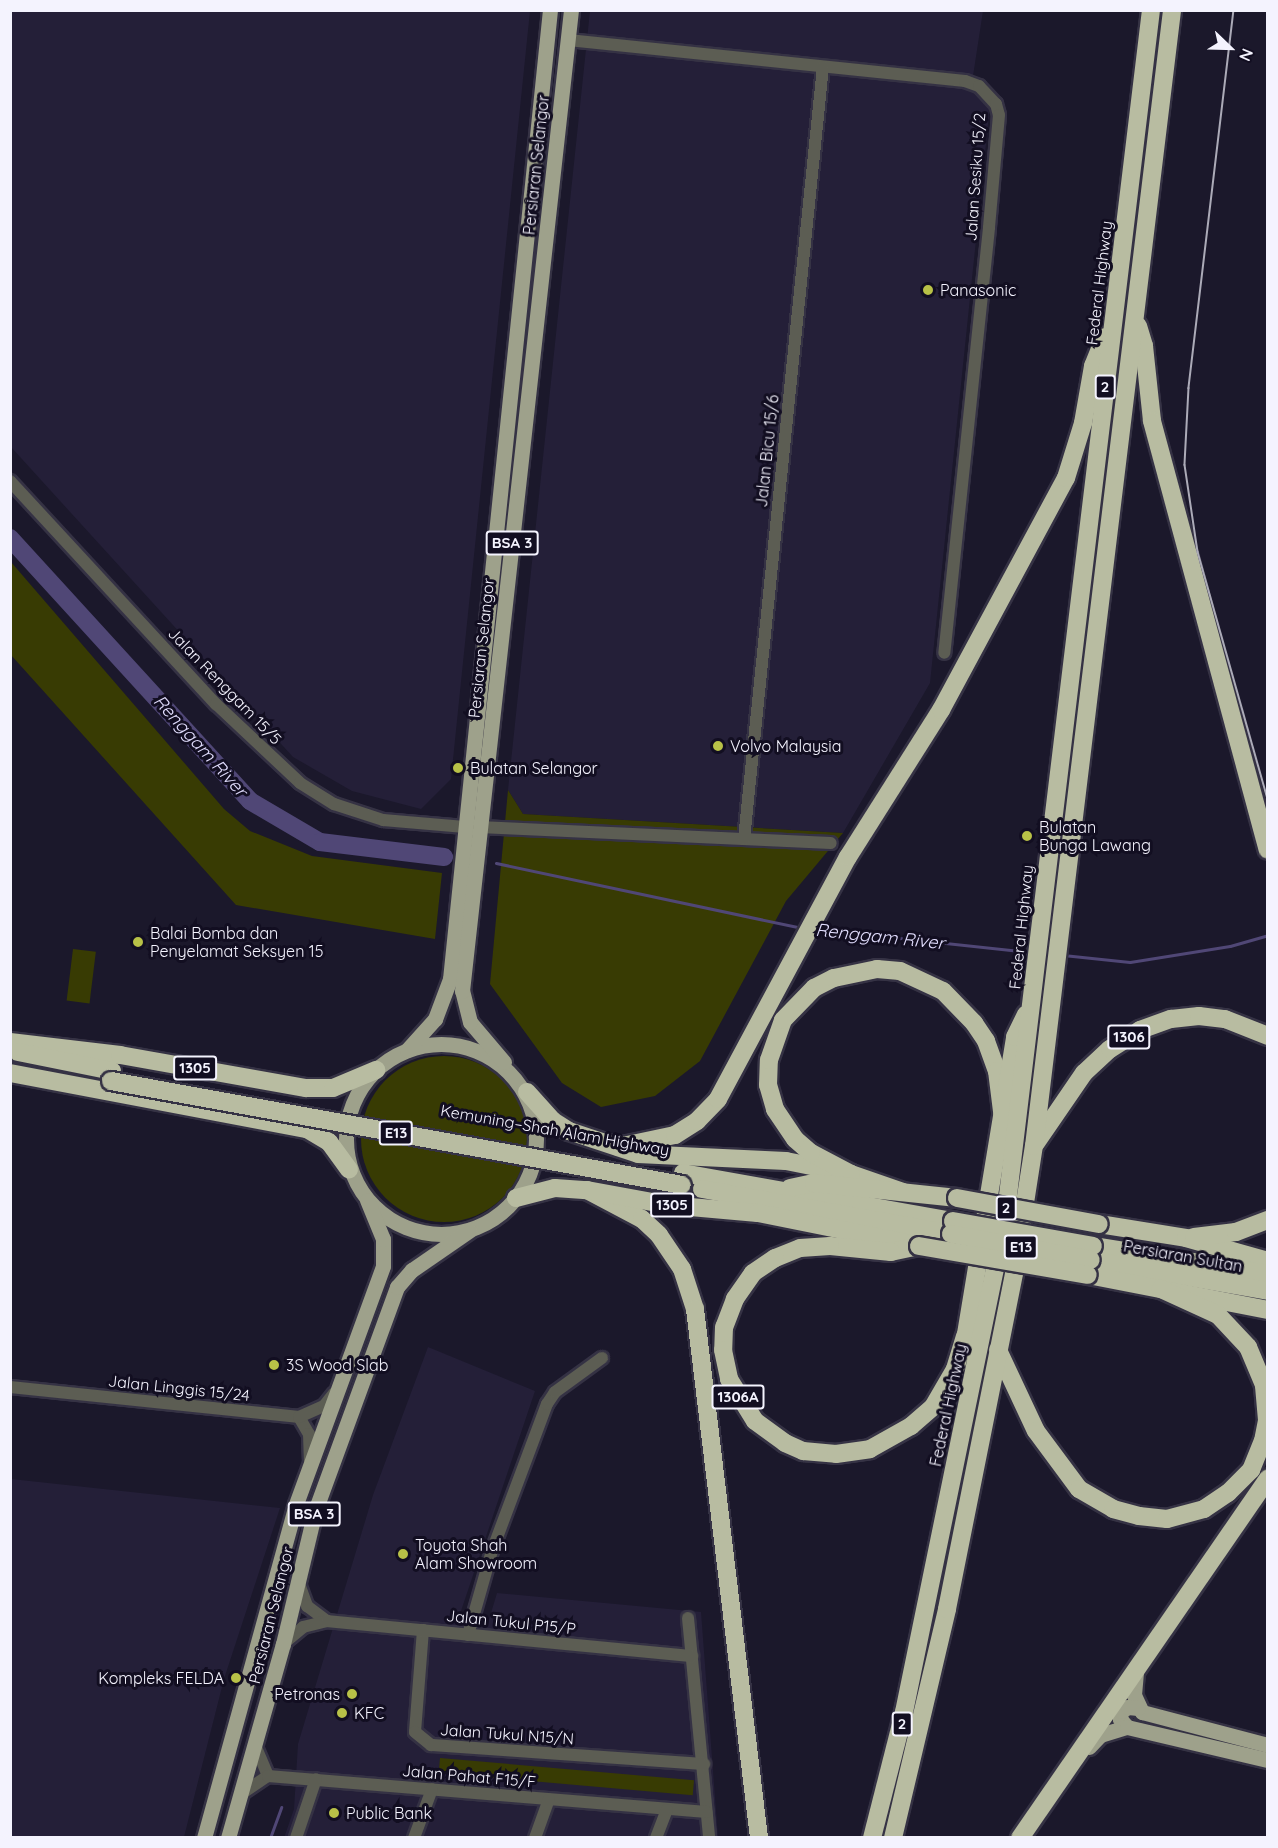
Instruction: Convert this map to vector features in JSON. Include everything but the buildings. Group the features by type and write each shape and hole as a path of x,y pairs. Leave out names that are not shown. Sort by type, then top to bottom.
{"highway":[{"name":"Federal Highway","path":"872,1838 904,1712 967,1416 1005,1220 1151,10"},
{"name":"2","path":"893,1838 935,1664 998,1350 1034,1146 1057,975 1172,10"},
{"path":"618,1147 675,1135 696,1121 718,1099 822,905 940,710 1066,478 1083,423 1093,366 1115,313"},
{"path":"1135,319 1144,346 1152,421 1268,850"},
{"path":"851,1174 811,1152 795,1139 775,1109 768,1085 769,1060 783,1020 814,988 834,978 866,970 900,970 943,991 974,1023 986,1041 997,1071 1003,1119"},
{"path":"967,1416 959,1374 965,1336 1015,1038 1033,999"},
{"name":"1306","path":"1034,1146 1084,1073 1110,1049 1140,1030 1171,1019 1199,1016 1225,1019 1268,1036"},
{"name":"1305","path":"10,1042 120,1055 306,1088 333,1089 376,1070"},
{"name":"Kemuning–Shah Alam Highway","path":"10,1050 112,1076 682,1179 782,1190 1091,1260"},
{"name":"Kemuning–Shah Alam Highway","path":"10,1067 112,1076"},
{"path":"10,1073 307,1129 329,1142 349,1170"},
{"path":"527,1092 553,1121 584,1137 639,1154 670,1157 748,1156 851,1174 903,1192"},
{"name":"Kemuning–Shah Alam Highway","path":"682,1179 716,1191 952,1228"},
{"path":"782,1190 813,1182 957,1198 1186,1238 1268,1261"},
{"path":"516,1198 555,1188 587,1190 642,1219 659,1235 682,1269 695,1309 759,1838"},
{"name":"1305","path":"587,1190 668,1204 758,1213"},
{"path":"716,1191 758,1213 919,1246 1091,1260 1218,1315 1248,1347 1264,1385 1267,1420 1263,1441 1251,1470 1228,1493 1204,1509 1167,1519 1139,1516 1113,1509 1079,1490 1036,1431 998,1350"},
{"path":"1186,1238 1236,1232 1268,1220"},
{"name":"1306A","path":"919,1246 891,1252 830,1245 800,1248 775,1258 753,1273 735,1299 724,1327 723,1350 729,1379 755,1421 785,1443 803,1451 836,1454 870,1449 911,1426 933,1407 955,1369 965,1336"},
{"name":"Persiaran Sultan","path":"1091,1260 1268,1274"},
{"name":"Persiaran Sultan","path":"1091,1260 1268,1291"},
{"path":"1161,1289 1268,1310"},
{"path":"1020,1838 1268,1478"}],"main road":[{"name":"Persiaran Selangor","path":"504,1062 470,1022 463,1004 472,827 550,10"},
{"name":"Persiaran Selangor","path":"407,1050 435,1019 450,979 472,827 572,10"},
{"path":"458,1047 504,1062 527,1092 538,1128 534,1165 516,1198 495,1218 470,1230 446,1234 421,1233 391,1219 367,1200 349,1170 346,1132 357,1092 376,1070 407,1050 458,1047"},
{"name":"Persiaran Selangor","path":"204,1838 310,1460 386,1252 367,1200"},
{"name":"Persiaran Selangor","path":"228,1838 283,1644 327,1471 397,1287 412,1270 470,1230"},
{"path":"1136,1672 1134,1695 1138,1708"},
{"path":"1128,1727 1120,1719 1121,1711 1128,1707 1138,1708 1150,1716 1192,1728 1268,1744"},
{"path":"1067,1771 1100,1735 1128,1727 1268,1760"}],"street":[{"name":"Jalan Sesiku 15/2","path":"568,40 965,81 990,94 999,115 944,653"},
{"name":"Jalan Bicu 15/6","path":"744,839 823,67"},
{"name":"Jalan Renggam 15/5","path":"10,481 216,704 300,783 334,804 383,820 472,827"},
{"path":"472,827 831,843"},
{"path":"468,1635 492,1551 547,1404 555,1392 602,1358"},
{"name":"Jalan Linggis 15/24","path":"10,1388 299,1417"},
{"path":"310,1460 309,1434 299,1417 324,1406 338,1388"},
{"path":"298,1581 307,1606 327,1621"},
{"path":"688,1618 704,1764 709,1838"},
{"path":"283,1644 303,1627 327,1621"},
{"name":"Jalan Tukul P15/P","path":"327,1621 692,1656"},
{"name":"Jalan Tukul N15/N","path":"423,1630 415,1732 432,1745 704,1764"},
{"path":"241,1794 268,1776 255,1745"},
{"name":"Jalan Pahat F15/F","path":"268,1776 707,1812"},
{"path":"296,1838 316,1779"},
{"path":"414,1838 432,1789"},
{"path":"535,1838 549,1799"},
{"path":"656,1838 667,1810"}],"shaded area":[{"path":"11,10 530,11 451,779 421,809 352,791 293,757 11,447"},
{"path":"590,11 983,11 971,89 990,105 930,683 843,833 523,814 508,790"},
{"path":"11,562 224,809 250,831 312,856 442,873 435,939 236,905 11,655"},
{"path":"508,790 523,814 843,833 786,901 700,1061 655,1096 601,1107 562,1083 490,984"},
{"path":"73,949 96,952 89,1003 67,1001"},
{"path":"444,1056 460,1057 476,1062 503,1080 521,1107 526,1123 526,1155 521,1171 503,1198 476,1216 460,1221 444,1222 428,1221 412,1216 385,1198 367,1171 362,1155 361,1139 362,1123 367,1107 385,1080 412,1062 428,1057"},
{"path":"428,1347 535,1391 461,1611 449,1619 488,1623 497,1593 701,1612 718,1837 284,1838 294,1809 298,1744 373,1495"},
{"path":"11,1479 280,1508 224,1679 184,1837 11,1837"},
{"path":"440,1758 694,1780 693,1795 439,1773"}],"waterway":[{"name":"Renggam River","path":"10,538 250,801 320,842 444,857"},
{"name":"Renggam River","path":"496,863 802,928"},
{"name":"Renggam River","path":"815,929 1032,952"},
{"name":"Renggam River","path":"1063,955 1130,962 1230,946 1268,935"},
{"path":"270,1838 281,1807"}],"tram line":[{"path":"1234,10 1189,388 1185,465 1198,552 1268,799"}],"place":[{"name":"Panasonic","path":"928,290"},
{"name":"Volvo Malaysia","path":"718,746"},
{"name":"Bulatan Selangor","path":"458,768"},
{"name":"Bulatan Bunga Lawang","path":"1027,836"},
{"name":"Balai Bomba dan Penyelamat Seksyen 15","path":"138,942"},
{"name":"3S Wood Slab","path":"274,1365"},
{"name":"Toyota Shah Alam Showroom","path":"403,1554"},
{"name":"Kompleks FELDA","path":"236,1678"},
{"name":"Petronas","path":"352,1694"},
{"name":"KFC","path":"342,1713"},
{"name":"Public Bank","path":"334,1813"}]}
